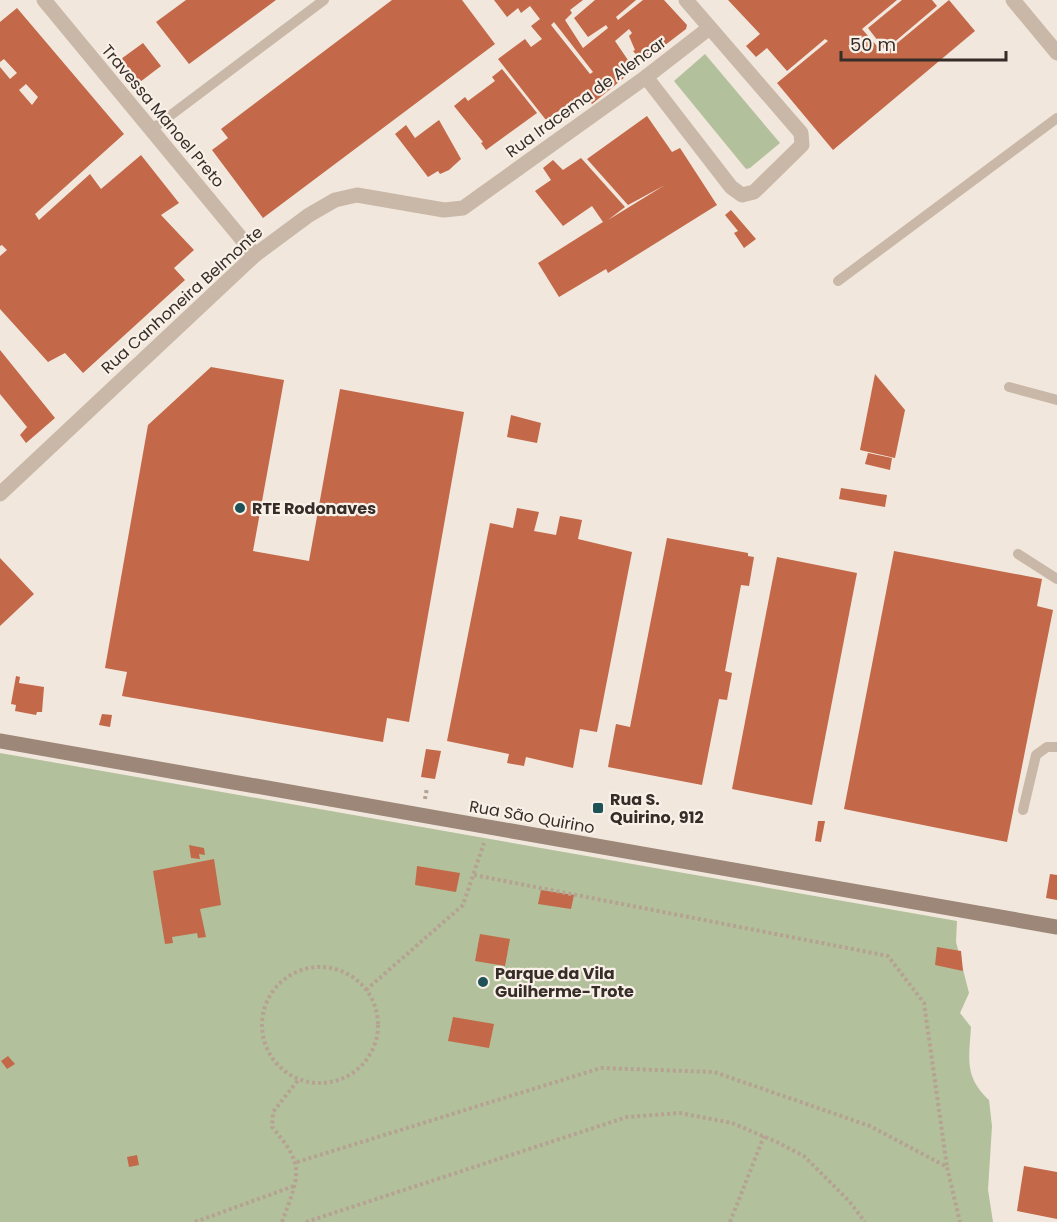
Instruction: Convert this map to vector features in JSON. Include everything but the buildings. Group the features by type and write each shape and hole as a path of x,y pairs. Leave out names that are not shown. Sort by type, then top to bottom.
{"street":[{"name":"Travessa Manoel Preto","path":"44,0 255,255"},
{"path":"646,77 730,187 742,195 754,192 797,152 803,140 801,133 686,0"},
{"path":"1013,0 1057,53"},
{"name":"Rua Iracema de Alencar","path":"483,194 646,77 708,28"},
{"name":"Rua Canhoneira Belmonte","path":"0,494 255,255 335,200 357,195 376,196 453,211 463,208 483,194"},
{"name":"Rua São Quirino","path":"0,741 1057,927"}],"lane":[{"path":"151,130 324,0"},
{"path":"838,281 1057,118"},
{"path":"1009,387 1057,400"},
{"path":"1018,554 1057,579"},
{"path":"1023,810 1036,755 1047,747 1057,747"}],"path":[{"path":"422,816 427,788"},
{"path":"366,990 463,905 485,838"},
{"path":"474,875 888,956 924,1004 947,1167 960,1222"},
{"path":"327,967 345,972 372,998 378,1017 377,1036 370,1055 357,1070 339,1080 319,1083 299,1079 282,1070 269,1054 263,1037 261,1019 267,1001 277,985 300,971 327,967"},
{"path":"297,1162 601,1068 714,1072 870,1126 947,1167"},
{"path":"282,1222 295,1186 297,1162 291,1149 272,1127 273,1112 299,1079"},
{"path":"306,1222 627,1117 680,1113 732,1123 804,1156 849,1201 865,1222"},
{"path":"730,1222 764,1136"},
{"path":"195,1222 295,1186"}],"green space":[{"path":"705,54 780,143 750,168 746,169 674,81"},
{"name":"Parque da Vila Guilherme-Trote","path":"0,753 957,921 956,942 969,993 960,1013 971,1027 969,1058 972,1075 981,1092 989,1100 992,1126 988,1190 993,1222 0,1222"}],"place":[{"name":"RTE Rodonaves","path":"240,508"},
{"name":"Rua S. Quirino, 912","path":"598,808"},
{"name":"Parque da Vila Guilherme-Trote","path":"483,982"}]}
